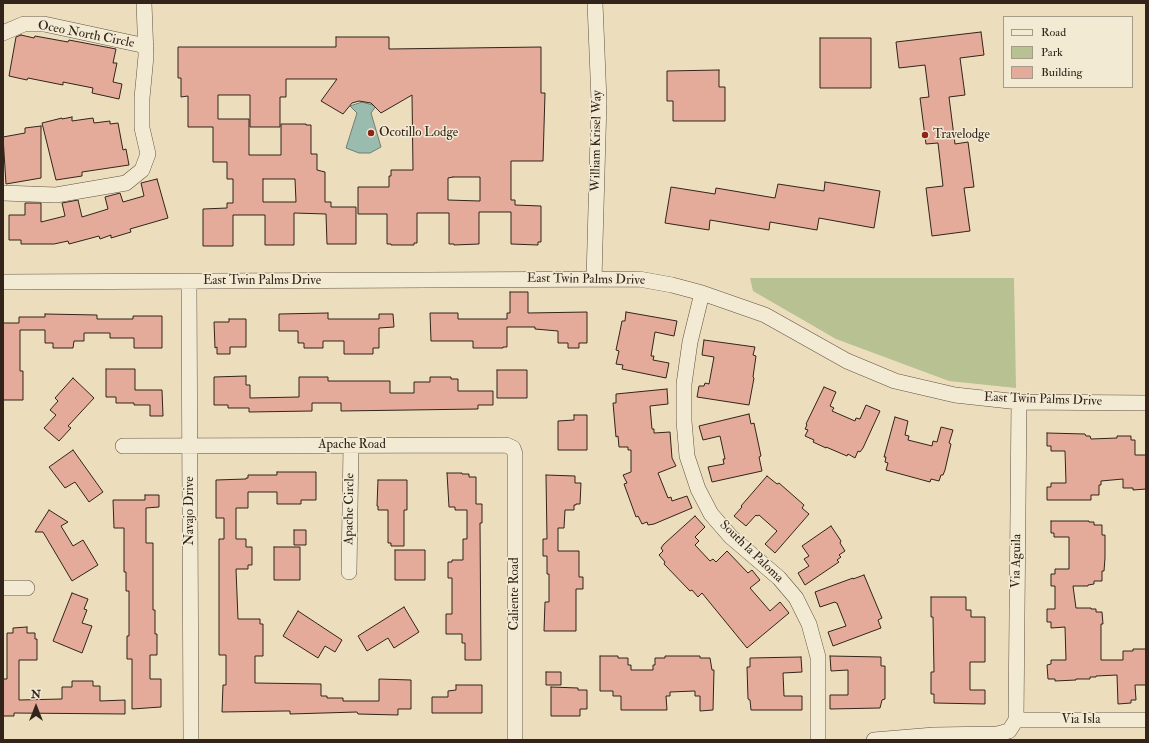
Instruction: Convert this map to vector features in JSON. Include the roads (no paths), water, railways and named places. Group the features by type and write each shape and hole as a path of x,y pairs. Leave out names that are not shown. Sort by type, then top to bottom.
{"street":[{"name":"Oceo North Circle","path":"3,193 64,194 126,183 142,170 148,154 142,128 142,98 146,46 144,3"},
{"name":"William Krisel Way","path":"594,279 599,101 595,3"},
{"name":"Oceo North Circle","path":"3,33 24,24 44,24 146,46"},
{"name":"East Twin Palms Drive","path":"3,282 640,279 702,293 765,315 847,361 895,381 955,395 1018,402 1146,403"},
{"name":"Navajo Drive","path":"189,282 191,740"},
{"name":"South la Paloma","path":"702,293 690,342 684,384 684,421 687,456 698,490 711,514 731,537 779,578 796,598 809,624 818,657 818,740"},
{"name":"Via Aguila","path":"1016,720 1018,402"},
{"name":"Apache Road","path":"123,446 506,445 513,448"},
{"name":"Apache Circle","path":"349,572 350,446"},
{"name":"Caliente Road","path":"513,448 515,454 516,740"},
{"path":"3,588 27,588"},
{"name":"Via Isla","path":"1016,720 1146,720"},
{"path":"874,740 997,734 1009,731 1016,720"}],"place":[{"name":"Ocotillo Lodge","path":"371,133"},
{"name":"Travelodge","path":"925,135"}]}
